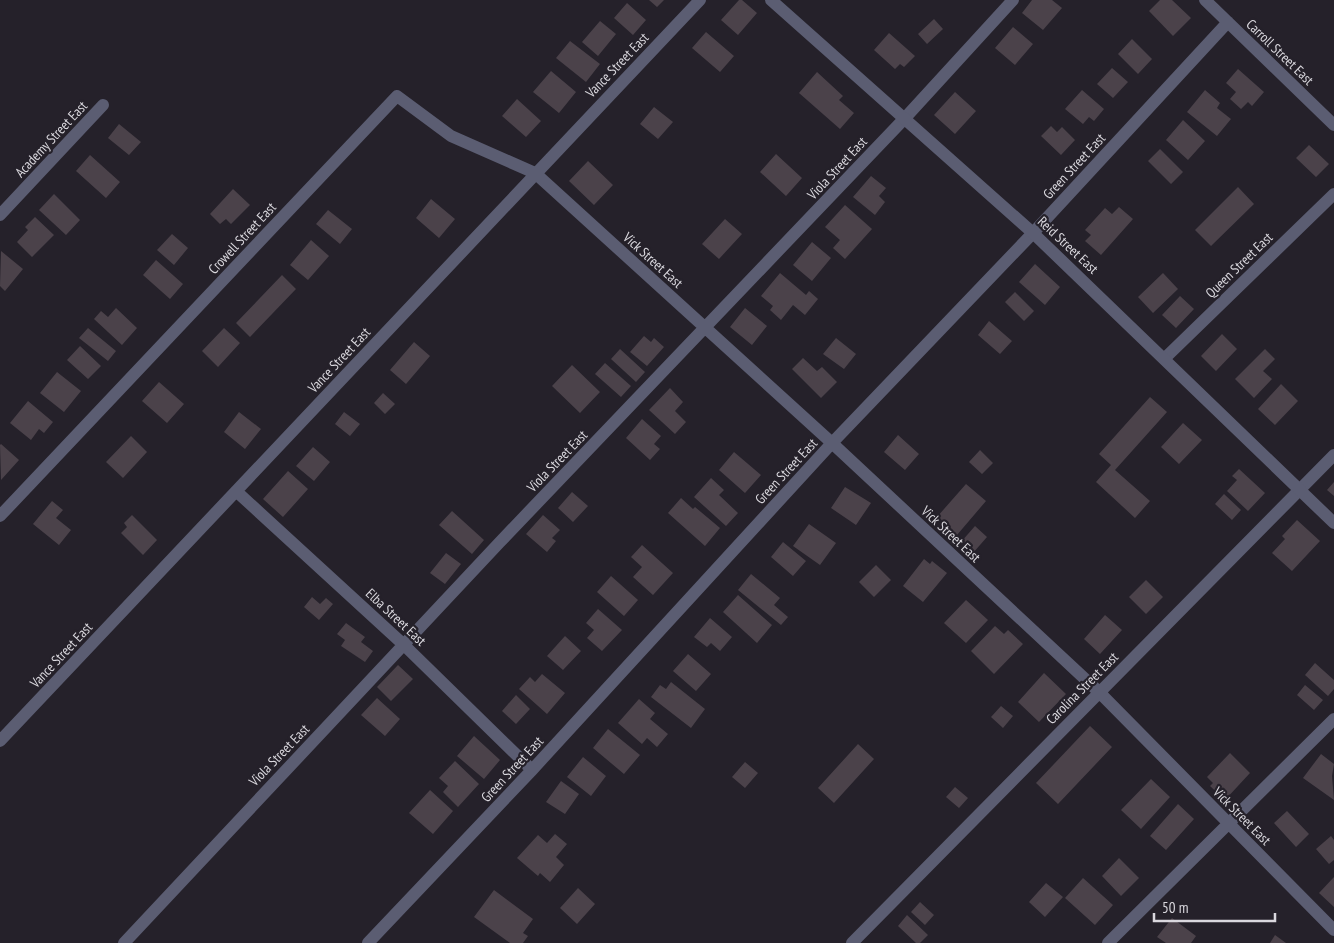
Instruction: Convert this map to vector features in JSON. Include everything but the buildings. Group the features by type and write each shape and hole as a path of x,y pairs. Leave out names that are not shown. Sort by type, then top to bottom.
{"street":[{"name":"Vance Street East","path":"0,741 700,0"},
{"name":"Reid Street East","path":"771,0 1033,232 1334,524"},
{"name":"Viola Street East","path":"124,943 506,536 905,118 1013,0"},
{"name":"Carroll Street East","path":"1206,0 1334,125"},
{"name":"Green Street East","path":"368,943 532,770 832,444 1033,232 1228,22"},
{"name":"Crowell Street East","path":"1,512 397,96 451,136 535,173"},
{"name":"Academy Street East","path":"0,215 103,104"},
{"name":"Vick Street East","path":"535,173 706,328 1099,692 1334,930"},
{"name":"Queen Street East","path":"1165,358 1334,194"},
{"name":"Carolina Street East","path":"852,943 1334,455"},
{"name":"Elba Street East","path":"236,491 404,645 532,770"},
{"path":"1108,943 1334,719"}]}
